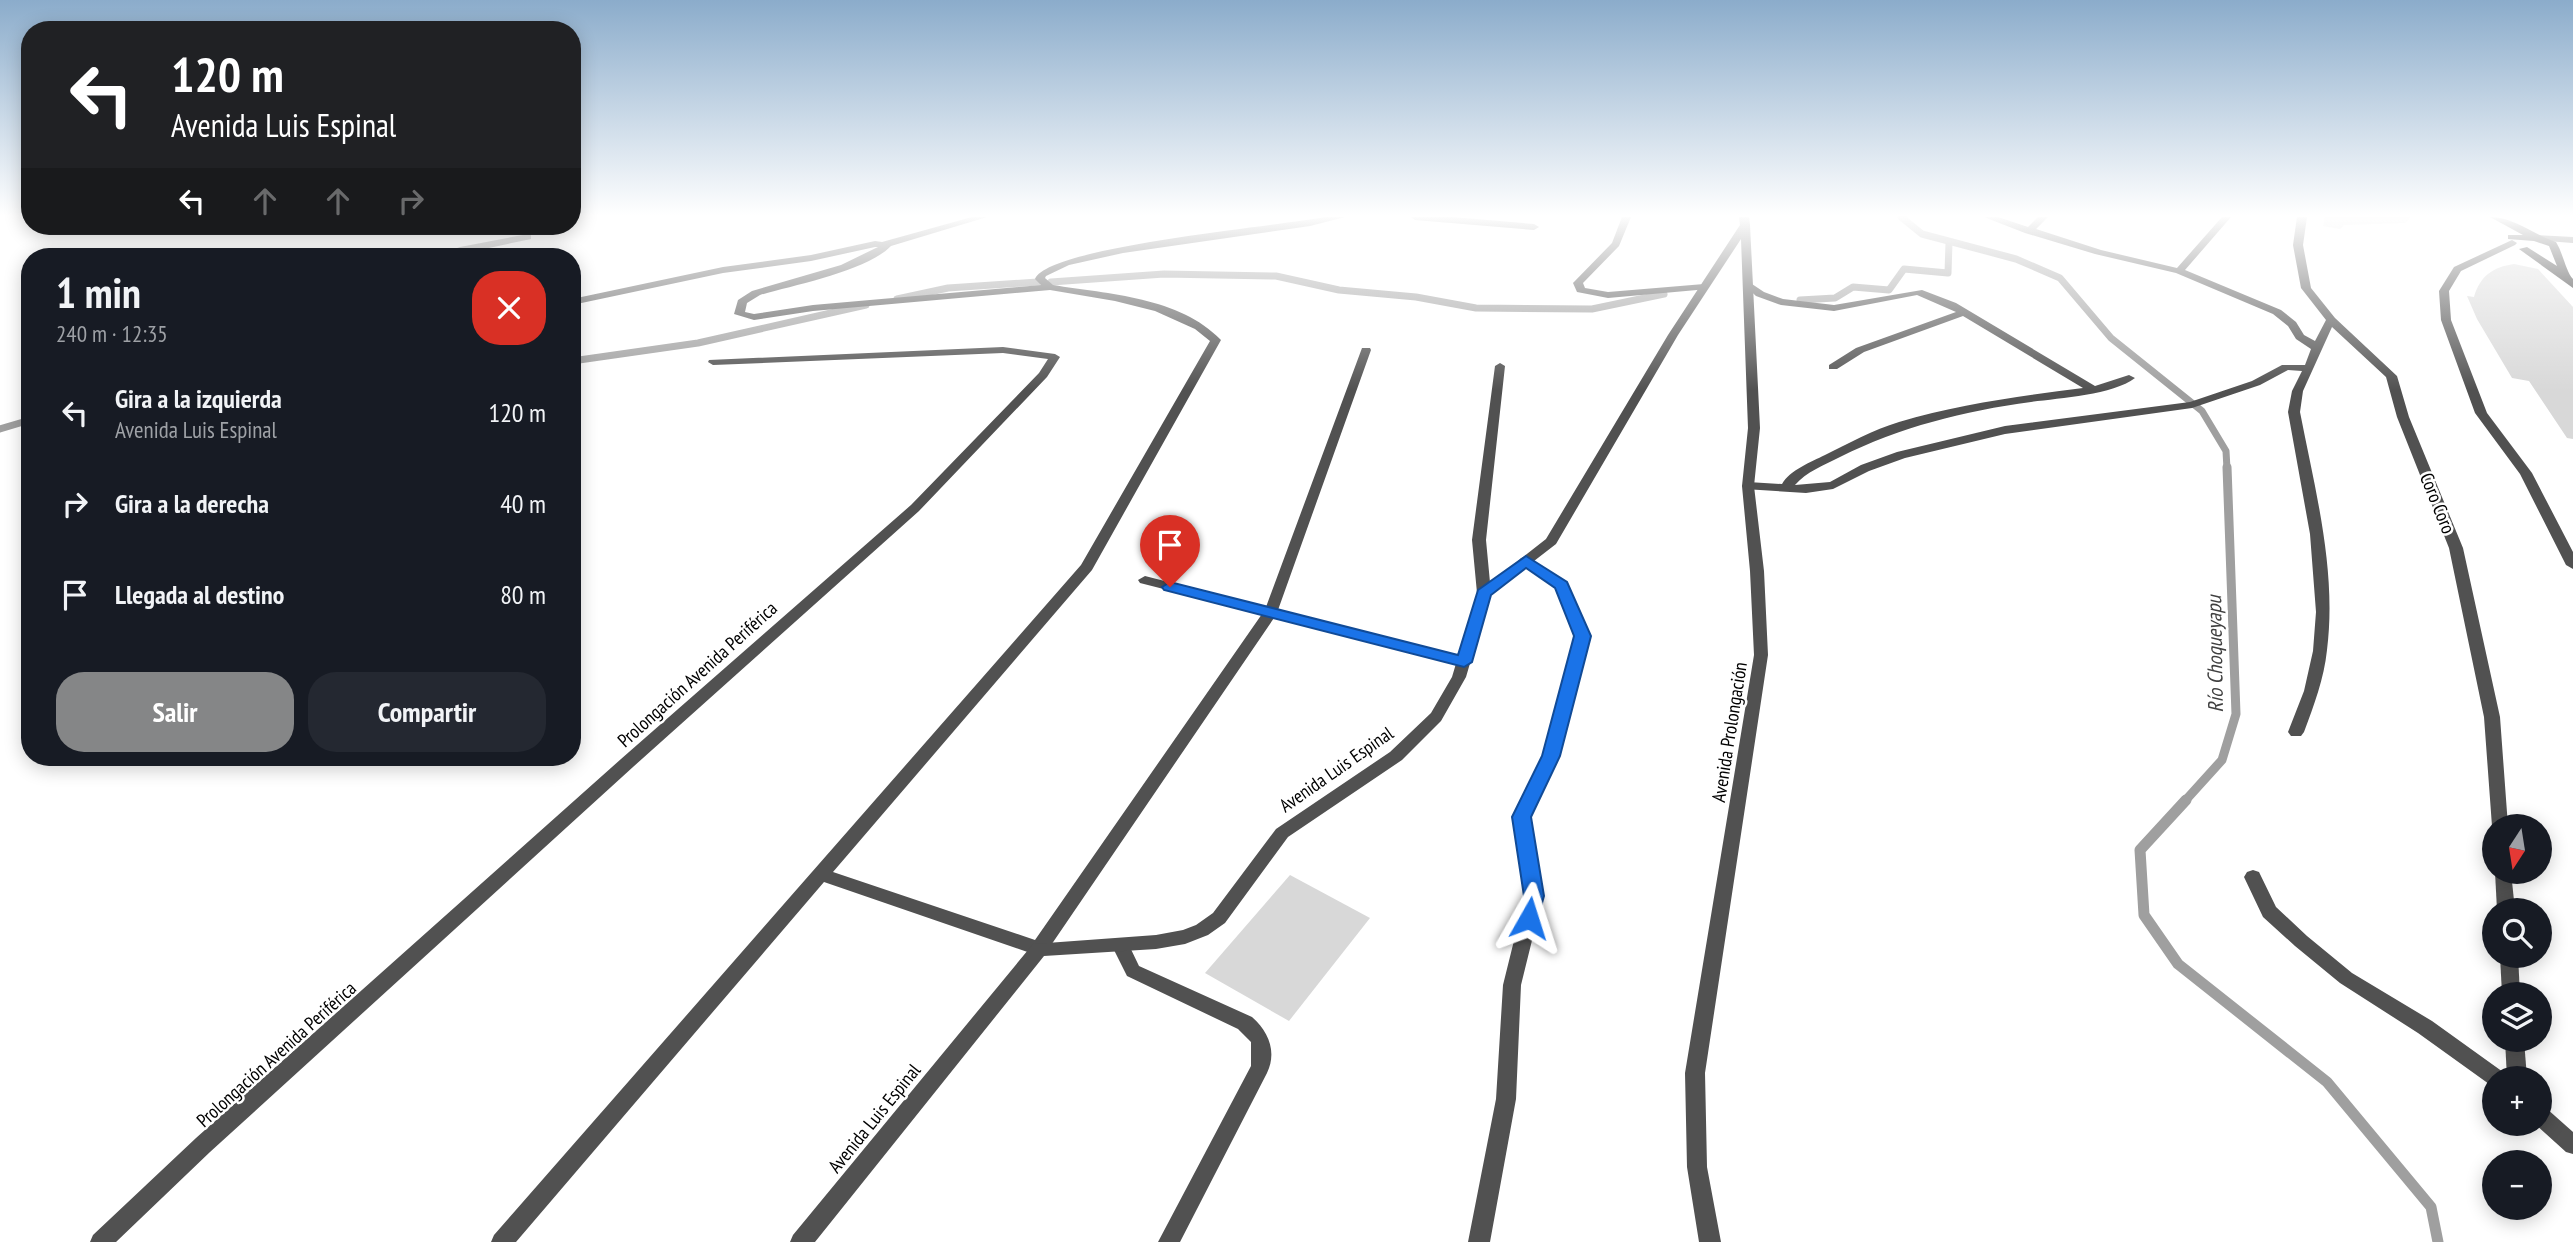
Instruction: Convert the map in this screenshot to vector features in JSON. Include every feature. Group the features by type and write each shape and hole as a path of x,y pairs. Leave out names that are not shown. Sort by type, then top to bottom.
{"main road":[{"path":"2563,275 2573,285"}],"street":[{"path":"581,300 700,275"},
{"path":"502,1242 1087,567 1216,340 1198,325 1158,308 1050,287 824,307 754,317 739,314 742,302 756,293 814,275"},
{"path":"1042,275 1041,279 1050,287"},
{"path":"1586,275 1578,283 1581,290 1597,295 1671,286 1704,287"},
{"path":"1484,593 1551,541 1711,275"},
{"name":"Avenida Prolongación","path":"1710,1242 1697,1167 1695,1073 1761,655 1757,571 1748,486 1754,428 1748,275"},
{"path":"2188,275 2277,312 2292,324 2304,340 2316,346"},
{"name":"Coro Coro","path":"2304,275 2306,288 2331,320 2391,376 2403,417 2456,548 2492,717 2499,814"},
{"path":"2453,275 2444,291 2446,320 2481,413 2526,473 2573,565"},
{"path":"1749,285 1781,302 1834,308 1918,292 1965,312 2094,390"},
{"path":"1833,367 1860,350 1965,312"},
{"path":"2296,732 2310,703 2318,673 2324,610 2319,547 2294,412 2299,384 2310,368 2316,346 2331,320"},
{"name":"Prolongación Avenida Periférica","path":"101,1242 203,1145 915,508 1043,374 1055,357 1003,350 713,362"},
{"path":"820,874 1039,949 1271,611 1366,350"},
{"path":"1484,593 1479,540 1500,366"},
{"path":"1748,486 1790,488 1833,485 1865,468 1901,455 2005,430 2192,405 2256,383 2286,367 2310,368"},
{"path":"1790,488 1788,483 1805,469 1868,438 1902,425 1996,403 2094,390 2129,378"},
{"path":"1479,1242 1506,1100 1512,985 1534,896 1521,817 1551,756 1583,636 1562,586 1526,561"},
{"path":"1145,580 1464,662"},
{"name":"Avenida Luis Espinal","path":"801,1242 1039,949 1121,946 1185,937 1202,930 1219,918 1282,833 1396,756 1436,717 1459,677 1484,593"},
{"path":"2253,877 2269,912 2301,941 2346,978 2425,1027 2482,1068"},
{"path":"1121,946 1133,971 1245,1023 1258,1033 1264,1046 1260,1067 1169,1242"},
{"path":"2552,1126 2573,1145"}],"shaded area":[{"path":"2487,275 2543,275 2573,307 2573,439 2567,438 2529,381 2512,378 2477,319 2467,296 2474,297"},
{"path":"1290,875 1370,918 1289,1021 1205,973"}],"waterway":[{"path":"1051,282 1150,275"},
{"path":"1218,275 1276,276 1339,290 1416,297 1476,308 1592,309 1664,294"},
{"path":"1800,300 1835,298 1853,287 1889,290 1900,275"},
{"name":"Río Choqueyapu","path":"2053,275 2060,278 2111,338 2202,411 2226,451 2227,469"},
{"path":"897,299 948,288 1038,282"},
{"path":"581,360 698,343 866,305"},
{"path":"0,429 21,423"},
{"name":"Río Choqueyapu","path":"2184,802 2222,760 2236,714 2227,467"},
{"name":"Río Choqueyapu","path":"2186,800 2140,850 2144,915 2178,964 2327,1082 2431,1207 2438,1242"}],"route":[{"path":"1170,587 1464,662 1484,593 1526,561 1562,586 1583,636 1551,756 1521,817 1534,896 1529,918"}]}
